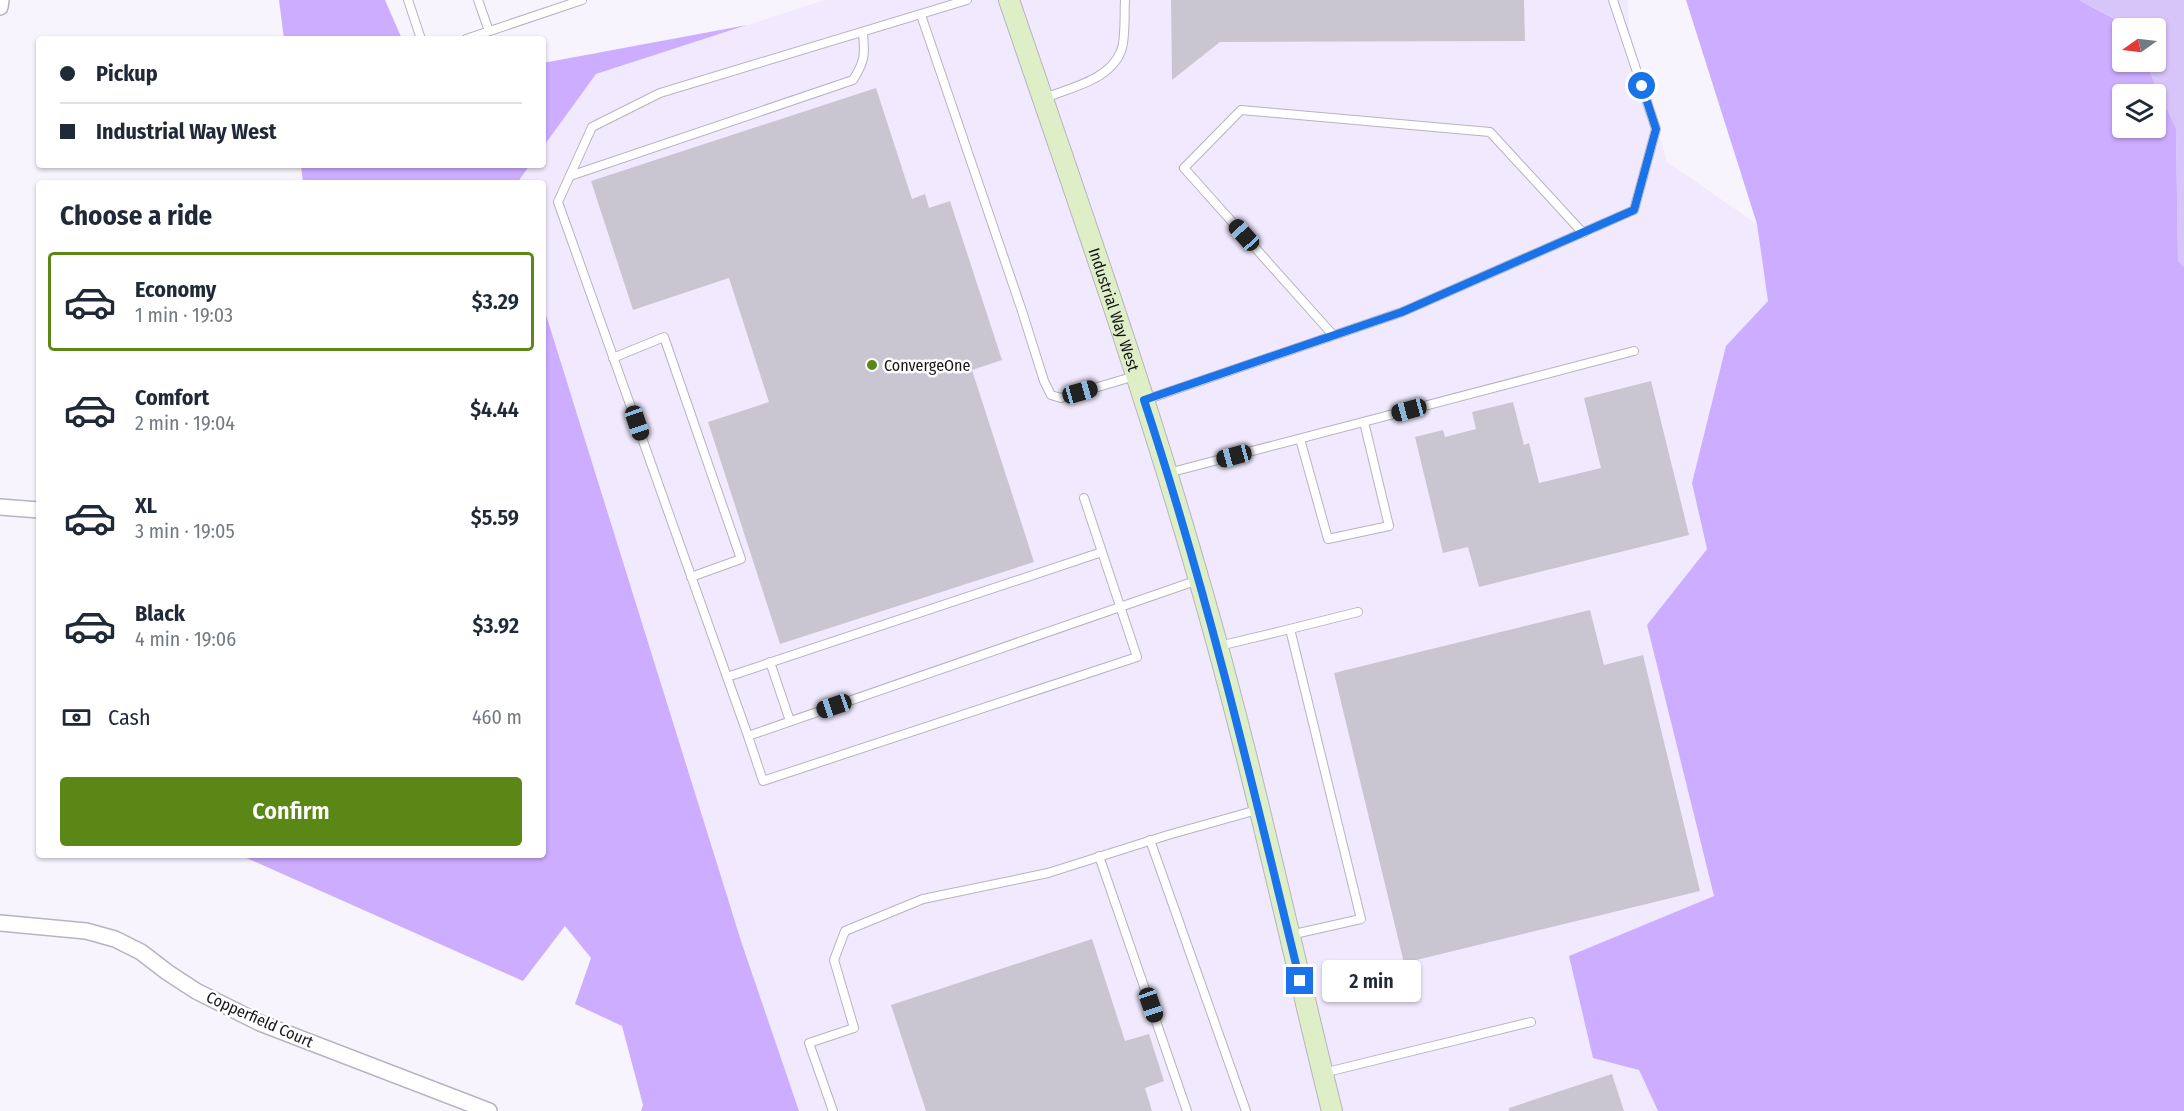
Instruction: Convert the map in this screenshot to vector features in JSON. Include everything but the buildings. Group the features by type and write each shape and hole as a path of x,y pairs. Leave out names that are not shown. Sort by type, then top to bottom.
{"street":[{"path":"0,0 0,7"},
{"name":"Industrial Way West","path":"1009,0 1168,473 1217,646 1332,1111"},
{"path":"0,507 36,510"},
{"name":"Copperfield Court","path":"0,923 86,931 115,939 141,952 196,991 260,1023 489,1111"}],"lane":[{"path":"408,0 420,36"},
{"path":"478,0 489,31"},
{"path":"475,36 582,0"},
{"path":"967,0 660,93 592,128 558,202 763,781 1137,657 1084,498"},
{"path":"1043,99 1091,80 1110,68 1122,50 1125,0"},
{"path":"1144,400 1402,312 1634,210 1656,129 1613,0"},
{"path":"921,15 1044,381 1051,395 1061,398 1136,376"},
{"path":"570,176 853,80 863,65 865,56 863,33"},
{"path":"1333,335 1184,168 1241,110 1490,132 1583,233"},
{"path":"613,358 664,337 741,560 691,577"},
{"path":"1168,473 1634,351"},
{"path":"1300,439 1328,538 1389,526 1364,422"},
{"path":"727,677 1102,552"},
{"path":"748,736 1199,580"},
{"path":"1217,646 1358,612"},
{"path":"1289,935 1361,920 1290,629"},
{"path":"771,662 790,721"},
{"path":"833,1111 809,1042 854,1029 834,960 845,932 923,899 1048,873 1150,840 1258,810"},
{"path":"1150,840 1246,1111"},
{"path":"1099,856 1188,1111"},
{"path":"1322,1073 1531,1022"}],"shaded area":[{"path":"279,0 385,0 401,36 284,36"},
{"path":"825,0 1628,0 1629,28 1667,162 1757,224 1768,301 1726,347 1692,483 1707,549 1647,625 1714,896 1570,956 1639,1070 1658,1111 799,1111 742,944 546,315 546,180 519,180 528,168 546,168 546,143 596,74"},
{"path":"1686,0 2079,0 2113,18 2112,72 2150,72 2155,84 2112,84 2112,138 2166,138 2166,107 2176,128 2178,261 2184,267 2184,1111 1658,1111 1639,1070 1593,1058 1569,956 1714,896 1647,625 1707,549 1692,483 1726,346 1768,301 1757,224"},
{"path":"2079,0 2184,0 2184,267 2178,261 2176,128 2166,107 2166,84 2155,84 2150,72 2166,72 2166,18 2114,18"},
{"path":"747,25 596,74 546,143 546,62"},
{"path":"301,168 528,168 519,180 303,180"},
{"path":"546,315 742,944 799,1111 641,1111 643,1105 622,1026 575,1004 591,958 565,926 523,981 246,858 546,858"}],"place":[{"name":"ConvergeOne","path":"872,365"}],"route":[{"path":"1300,981 1246,758 1204,598 1144,400 1402,312 1634,210 1656,129 1642,86"}]}
